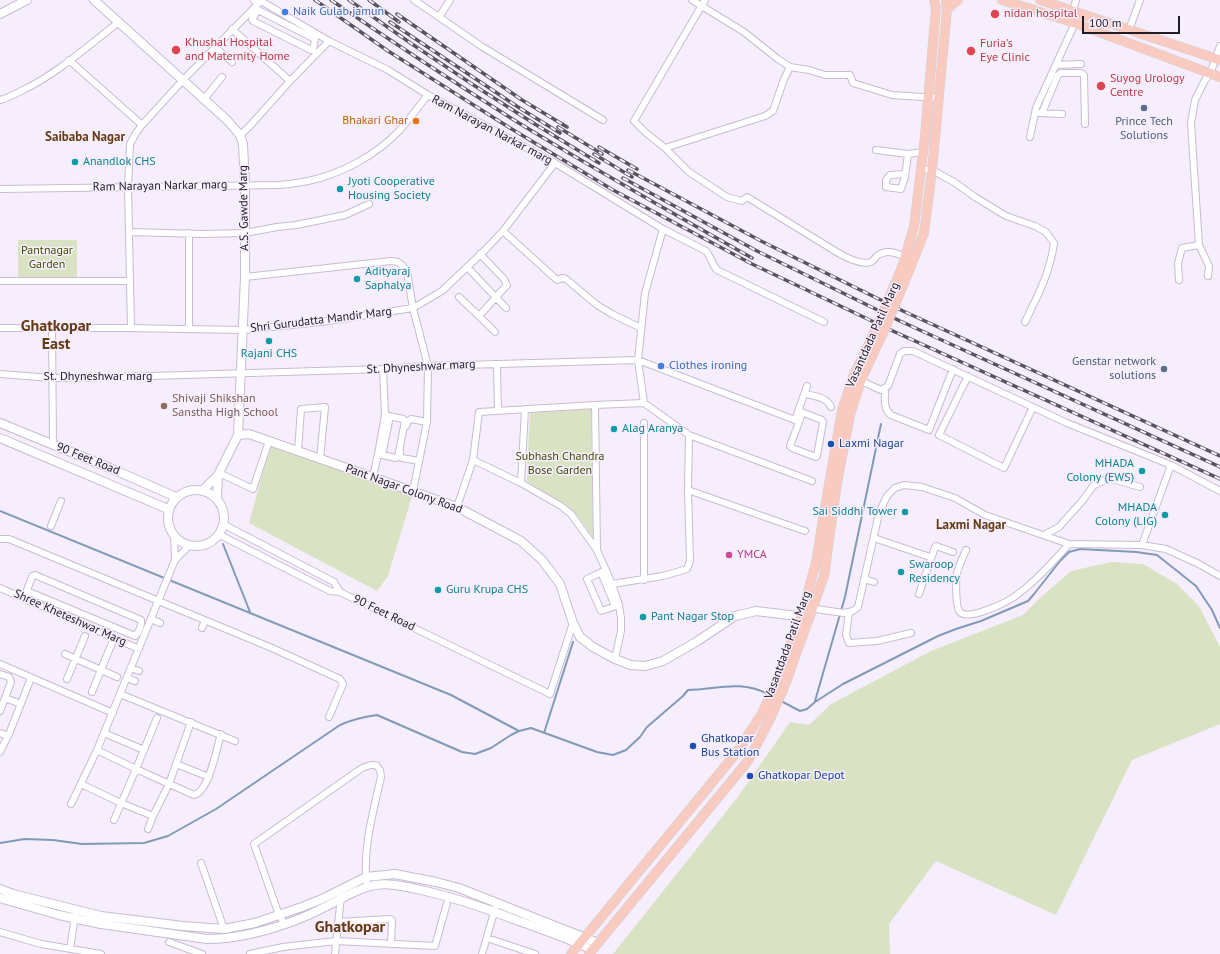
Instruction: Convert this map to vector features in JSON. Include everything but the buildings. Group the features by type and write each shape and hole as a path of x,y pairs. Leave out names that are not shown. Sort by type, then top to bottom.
{"main road":[{"name":"Vasantdada Patil Marg","path":"593,949 748,761 774,712 781,684 808,607 823,519 839,451 842,410 879,332 904,272 924,233 932,170 928,98 936,8 934,0"},
{"path":"947,4 958,0"},
{"path":"1002,0 1075,23 1220,77"},
{"path":"1040,0 1218,60"},
{"name":"Vasantdada Patil Marg","path":"904,272 906,257 914,227 923,152 929,137 938,98 947,4"},
{"path":"934,27 945,28"},
{"path":"931,62 941,64"},
{"name":"Vasantdada Patil Marg","path":"571,954 737,752 781,684"},
{"path":"677,826 687,835"}],"street":[{"path":"0,14 26,0"},
{"path":"94,0 227,120 240,135 329,41"},
{"path":"131,328 128,186 130,144 136,133 183,80 232,29 254,11 259,10 315,39 313,50 254,22 252,20 254,11 259,0 329,41 388,70 428,95"},
{"path":"414,0 481,46 603,120"},
{"path":"439,17 450,0"},
{"path":"692,0 704,3 790,67 809,70 824,75 850,75 853,83 892,95 938,98"},
{"path":"1073,11 1076,0"},
{"path":"1129,30 1140,0"},
{"path":"704,3 634,121 665,148 689,172 727,197 742,201 747,197 840,254 854,261 864,262 872,261 883,252 892,252 906,257"},
{"path":"266,14 270,6"},
{"path":"0,100 28,88 50,75 119,22"},
{"path":"1039,113 1036,108 1075,23"},
{"path":"232,29 290,81"},
{"path":"1208,276 1209,266 1200,245 1191,123 1195,100 1205,80 1218,60 1220,46"},
{"path":"215,47 232,62"},
{"path":"69,60 142,125"},
{"path":"1056,65 1081,64"},
{"path":"665,148 765,116 772,111 790,67"},
{"path":"1030,137 1039,113 1058,75 1061,73 1081,73 1084,75 1085,124"},
{"path":"204,99 222,78"},
{"name":"Ram Narayan Narkar marg","path":"0,189 128,186 245,186 280,185 308,181 328,175 354,164 379,149 399,130 428,95 555,163 663,229 706,251 710,255 713,266 717,270 824,322"},
{"path":"1039,113 1062,114"},
{"name":"A.S. Gawde Marg","path":"203,490 219,474 238,435 245,277 245,186 243,144 240,135"},
{"path":"876,150 908,154 923,152"},
{"path":"905,174 908,154"},
{"name":"Shri Gurudatta Mandir Marg","path":"0,328 243,330 321,322 414,308 442,291 503,231 555,163"},
{"path":"921,169 932,170 954,182 1006,216 1035,226 1046,232 1054,243 1045,281 1025,322"},
{"path":"129,232 245,233 277,226 308,223 345,215 369,204"},
{"path":"644,403 638,360 645,293 663,229"},
{"path":"503,231 557,280 562,278 566,279 597,305 642,328"},
{"path":"188,233 189,329"},
{"path":"1179,280 1178,263 1182,248 1200,245"},
{"path":"479,316 507,285 506,282 480,254"},
{"path":"245,277 391,261 398,262 403,266 406,272 428,366 426,422 413,491"},
{"path":"467,267 506,308"},
{"path":"0,281 130,281"},
{"path":"459,297 495,332"},
{"path":"52,328 53,444"},
{"path":"857,379 881,390 888,386 900,354 904,351 913,351 1067,423 1171,465 1220,491"},
{"name":"St. Dhyneshwar marg","path":"0,374 52,378 240,374 428,366 638,360 797,421"},
{"path":"497,364 498,411"},
{"path":"373,477 380,455 387,415 383,369"},
{"path":"885,388 885,407 888,413 929,430 953,369"},
{"path":"968,376 939,435 1004,468 1033,407"},
{"path":"801,412 822,420 823,422 818,456 816,458 790,446 795,433 793,429 801,412 807,386"},
{"path":"805,394 825,400 829,402 832,407"},
{"path":"457,507 473,460 479,412 644,403 689,435 812,481"},
{"path":"595,405 597,550 603,571 621,618 621,631 615,659"},
{"path":"298,451 301,409 325,408 320,458"},
{"path":"522,483 525,409"},
{"path":"380,455 396,458 398,457 405,421 403,419 387,415"},
{"path":"418,461 402,458 400,456 408,420 410,419 426,422"},
{"name":"90 Feet Road","path":"0,423 176,497"},
{"path":"644,423 644,580"},
{"name":"Pant Nagar Colony Road","path":"238,435 249,434 457,507 521,541 542,560 560,584 573,623 580,637 593,647 615,659 631,665 646,666 662,661 696,642 735,616 756,611 805,617"},
{"path":"612,584 644,580 687,569 690,561 688,490 689,435"},
{"path":"0,438 168,509"},
{"path":"219,474 253,489 269,441"},
{"path":"473,460 522,483 561,506 571,514 597,550"},
{"path":"1142,545 1171,465"},
{"name":"A.S. Gawde Marg","path":"217,499 219,474"},
{"path":"1044,535 1059,527 1083,500 1093,486 1098,483 1108,478 1140,487"},
{"path":"808,607 844,613 853,612 858,607 879,513 887,496 896,488 904,485 922,487 955,498 985,515 1069,544 1142,545 1166,549 1199,564 1220,576"},
{"path":"192,489 203,490 210,493 222,506 224,515 223,524 218,534 209,543 201,546 185,544 174,536 168,526 168,509 176,497 184,492 192,489"},
{"path":"688,490 805,531"},
{"path":"51,526 61,501"},
{"name":"90 Feet Road","path":"223,524 334,582 340,592 550,694 573,623"},
{"path":"218,534 330,591 340,592"},
{"path":"71,804 113,713 168,579 175,560 174,536"},
{"path":"874,538 930,557"},
{"path":"0,539 9,539 272,648 342,680 343,684 329,717"},
{"path":"966,550 957,573 956,594 958,609 960,613 964,615 980,612 1013,597 1043,573 1069,544"},
{"path":"175,560 190,545"},
{"path":"919,594 934,548 936,546 953,552"},
{"path":"603,571 612,584 617,606"},
{"path":"603,571 588,578 590,585 600,610 603,611 617,606"},
{"path":"24,598 32,576 35,575 141,620 142,622 136,635 128,633 27,591"},
{"path":"864,580 874,582"},
{"name":"Shree Kheteshwar Marg","path":"0,588 139,649"},
{"path":"49,609 52,601"},
{"path":"74,620 77,611"},
{"path":"849,612 846,636 849,643 877,641 910,633"},
{"path":"152,619 160,623"},
{"path":"202,628 205,620"},
{"path":"103,633 106,623"},
{"path":"140,628 147,631"},
{"path":"124,642 128,633"},
{"path":"67,679 85,636"},
{"path":"92,692 114,638"},
{"path":"269,656 272,648"},
{"path":"65,654 117,677"},
{"path":"0,664 113,713"},
{"path":"131,668 139,671"},
{"path":"0,674 9,677 11,681 0,711"},
{"path":"0,752 31,678"},
{"path":"127,678 135,681"},
{"path":"120,694 170,711 191,722 208,726 223,732 235,741"},
{"path":"6,698 20,704"},
{"path":"114,820 157,718"},
{"path":"148,829 169,784 191,722"},
{"path":"0,732 8,736"},
{"path":"97,750 194,795 202,791 209,777 223,732"},
{"path":"104,733 144,750"},
{"path":"176,764 209,777"},
{"path":"284,923 279,915 254,844 362,768 370,765 376,765 380,770 381,777 366,851 367,887"},
{"path":"81,784 153,816"},
{"path":"201,863 224,929"},
{"path":"0,890 100,916 205,929 224,929 255,923 279,915 322,899 366,877 395,874 459,888 497,902 582,941 593,949"},
{"path":"0,898 25,906 74,918 119,927 206,939 243,936 284,923 323,908 340,898 367,887 379,885 410,887 456,898 582,941"},
{"path":"335,954 341,889"},
{"path":"482,954 497,902"},
{"path":"250,954 283,947 336,941 435,946 447,903"},
{"path":"70,948 76,910"},
{"path":"338,922 390,919 392,920 391,944"},
{"path":"0,932 41,944 101,954"},
{"path":"487,938 535,954"},
{"path":"169,942 202,954"}],"green space":[{"name":"Pantnagar Garden","path":"18,240 77,240 77,277 18,277"},
{"name":"Subhash Chandra Bose Garden","path":"591,409 593,537 569,507 527,481 530,413"},
{"path":"270,445 412,496 388,576 377,591 249,523"},
{"path":"1111,562 1143,564 1177,584 1199,606 1220,647 1220,724 1132,760 1056,915 936,861 889,924 890,954 613,954 737,798 790,722 809,725 831,704 931,651 1023,615 1071,571"}],"waterway":[{"path":"815,701 845,597 881,424"},
{"path":"0,511 451,695 519,731"},
{"path":"223,544 250,612"},
{"path":"781,701 800,711 807,709 843,684 938,636 981,621 1028,601 1060,561 1069,552 1080,549 1136,552 1157,555 1196,586 1212,610 1220,628"},
{"path":"544,733 573,642"},
{"path":"0,843 25,839 53,840 82,844 144,843 168,836 216,809 340,725 377,715 462,752 475,754 491,748 519,731 531,728 597,752 613,755 626,750 640,737 647,727 688,690 738,686 748,687 768,694"}],"railway":[{"path":"315,0 388,51 510,128 613,190 752,264 895,332 1220,479"},
{"path":"331,0 514,120 602,173 752,258"},
{"path":"349,0 472,84 599,163"},
{"path":"369,0 399,22"},
{"path":"397,14 522,100 567,127"},
{"path":"390,22 560,133"},
{"path":"558,127 602,154"},
{"path":"599,147 637,169"},
{"path":"594,154 632,177"},
{"path":"628,170 761,241 903,311 1220,456"},
{"path":"623,178 757,251 900,321 1220,467"}],"place":[{"name":"Naik Gulab jamun","path":"285,12"},
{"name":"nidan hospital","path":"995,14"},
{"name":"Khushal Hospital and Maternity Home","path":"176,50"},
{"name":"Furia's Eye Clinic","path":"971,51"},
{"name":"Suyog Urology Centre","path":"1101,86"},
{"name":"Prince Tech Solutions","path":"1144,108"},
{"name":"Bhakari Ghar","path":"416,121"},
{"name":"Anandlok CHS","path":"75,162"},
{"name":"Jyoti Cooperative Housing Society","path":"340,189"},
{"name":"Adityaraj Saphalya","path":"357,279"},
{"name":"Rajani CHS","path":"269,341"},
{"name":"Clothes ironing","path":"661,366"},
{"name":"Genstar network solutions","path":"1164,369"},
{"name":"Shivaji Shikshan Sanstha High School","path":"164,406"},
{"name":"Alag Aranya","path":"614,429"},
{"name":"Laxmi Nagar","path":"831,444"},
{"name":"MHADA Colony (EWS)","path":"1142,471"},
{"name":"Sai Siddhi Tower","path":"905,512"},
{"name":"MHADA Colony (LIG)","path":"1165,515"},
{"name":"YMCA","path":"729,555"},
{"name":"Swaroop Residency","path":"901,572"},
{"name":"Guru Krupa CHS","path":"438,590"},
{"name":"Pant Nagar Stop","path":"643,617"},
{"name":"Ghatkopar Bus Station","path":"693,746"},
{"name":"Ghatkopar Depot","path":"750,776"}],"district":[{"name":"Saibaba Nagar","path":"85,137"},
{"name":"Ghatkopar East","path":"56,335"},
{"name":"Laxmi Nagar","path":"971,525"},
{"name":"Ghatkopar","path":"350,927"}]}
